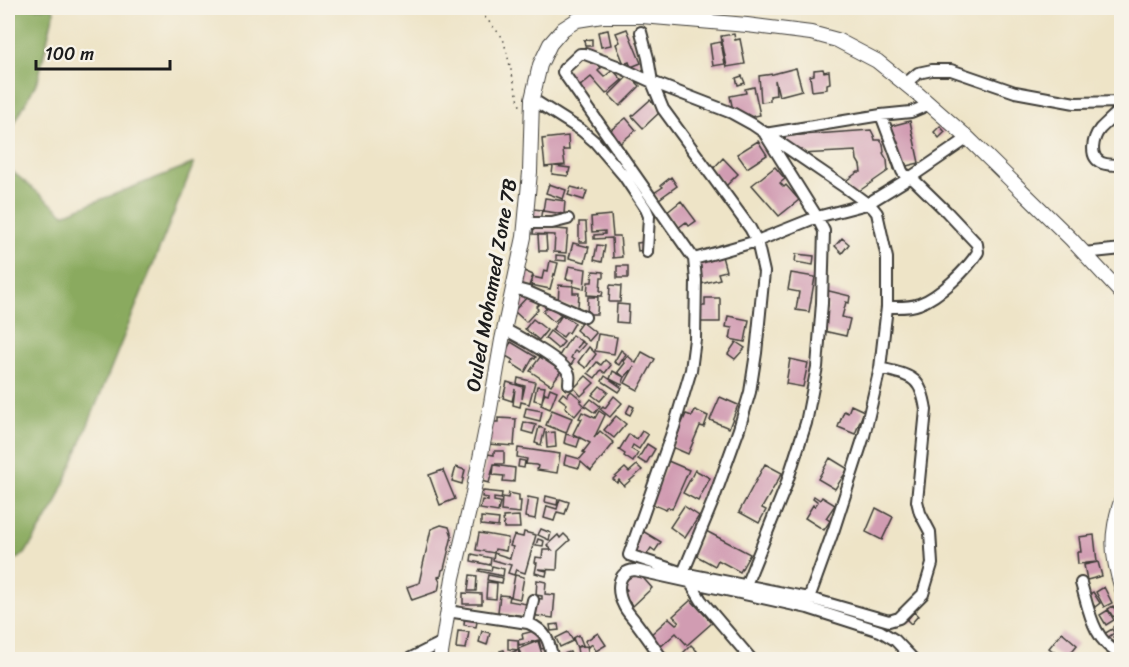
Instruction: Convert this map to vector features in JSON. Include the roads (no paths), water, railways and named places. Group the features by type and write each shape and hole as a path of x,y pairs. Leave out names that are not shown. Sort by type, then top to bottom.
{"main road":[{"name":"Ouled Mohamed Zone 7B","path":"440,660 447,611 490,409 525,223 530,172 532,99 540,64 550,44 563,29 577,20 606,12 747,25 811,33 837,40 877,62 930,104 1071,239 1122,294"},
{"path":"1121,506 1113,533 1114,557 1122,589"}],"street":[{"path":"641,32 652,82 663,109 739,212 757,241 764,272 750,392 687,578"},
{"path":"809,598 864,436 880,368 887,308 887,258 877,213 752,124 732,113 617,66 580,54 563,72 694,259 695,339 691,370 674,427 629,555 687,578 808,608 880,631 895,640 914,660"},
{"path":"904,84 918,73 951,70 1015,92 1075,104 1122,102"},
{"path":"532,99 581,130 595,142 624,176 649,216 647,252"},
{"path":"765,134 911,112 930,104"},
{"path":"1122,108 1099,131 1092,151 1101,163 1122,165"},
{"path":"881,115 904,174 911,177 947,212 977,244 978,252 967,269 928,300 917,305 887,308"},
{"path":"746,585 785,488 806,423 817,367 822,303 824,231 765,134"},
{"path":"694,259 757,241 817,217 867,204 968,138"},
{"path":"525,223 552,223 568,219"},
{"path":"1084,254 1122,249"},
{"path":"513,288 585,316"},
{"path":"504,329 530,343 564,367 569,373 569,384"},
{"path":"663,660 624,606 618,582 621,575 629,570 746,585 809,598 889,621 899,618 923,594 932,564 930,532 917,501 926,410 924,396 919,384 910,376 880,368"},
{"path":"687,578 701,600 752,660"},
{"path":"1081,583 1096,632 1106,645 1122,655"},
{"path":"528,623 533,600"},
{"path":"447,611 528,623 546,635 553,660"},
{"path":"407,660 443,642"}]}
